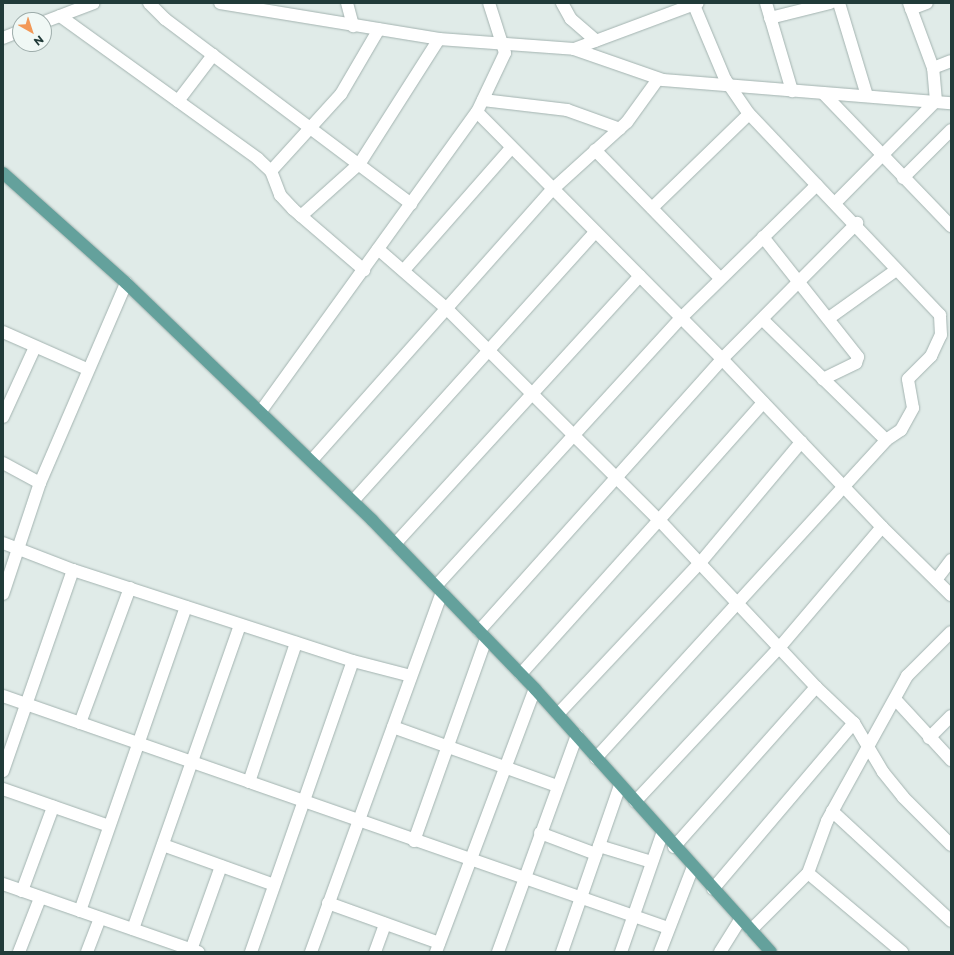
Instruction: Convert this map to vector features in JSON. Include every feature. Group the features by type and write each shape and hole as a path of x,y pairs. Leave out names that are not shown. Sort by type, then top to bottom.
{"main road":[{"path":"3,173 126,283 353,501 535,689 577,735 662,834 770,952"}],"street":[{"path":"52,19 94,3"},
{"path":"220,3 439,39 505,46 574,49 658,79 730,87 951,103"},
{"path":"347,3 353,26"},
{"path":"261,411 477,112 504,60 505,46 489,3"},
{"path":"562,3 571,19 596,41"},
{"path":"574,49 695,3 730,87 749,114 817,185 857,224 896,270 940,315 941,335 931,356 908,380 913,408 909,420 893,438 886,440 596,758"},
{"path":"766,3 792,91"},
{"path":"770,18 830,3"},
{"path":"839,3 868,96"},
{"path":"835,203 936,101 933,68 910,6 926,3"},
{"path":"154,5 213,55 360,163 411,204"},
{"path":"60,16 178,101 271,171 280,195 301,216 364,270"},
{"path":"271,171 341,94 379,29"},
{"path":"301,216 360,163 439,39"},
{"path":"178,101 213,55"},
{"path":"933,68 951,61"},
{"path":"312,460 553,190 595,150 620,129 658,79"},
{"path":"823,93 882,157 951,226"},
{"path":"483,100 567,110 620,129"},
{"path":"477,112 511,148 722,359 882,527 951,595"},
{"path":"652,208 749,114"},
{"path":"903,178 950,133"},
{"path":"404,270 511,148"},
{"path":"595,150 720,278"},
{"path":"311,952 411,676 439,589 572,434 720,278 817,185"},
{"path":"414,841 448,747 483,635 615,476 722,359 763,320 857,224"},
{"path":"353,501 490,352 596,232"},
{"path":"763,237 801,281 858,359 856,363 823,379"},
{"path":"378,249 404,270 447,309 659,520 778,649 854,723 883,772 903,797 951,845"},
{"path":"829,318 896,270"},
{"path":"395,544 531,393 640,276"},
{"path":"3,594 40,483 86,369 126,283"},
{"path":"763,320 886,440"},
{"path":"3,332 86,369"},
{"path":"3,417 35,347"},
{"path":"521,674 763,403"},
{"path":"558,714 700,563 801,442"},
{"path":"3,464 40,483"},
{"path":"634,802 778,649 882,527"},
{"path":"3,543 73,570 240,625 354,661 411,676"},
{"path":"936,580 951,560"},
{"path":"3,771 73,570"},
{"path":"80,723 130,588"},
{"path":"80,911 186,607"},
{"path":"133,929 240,625"},
{"path":"750,930 808,873 832,811 907,676 951,632"},
{"path":"249,782 296,643"},
{"path":"251,952 302,800 354,661"},
{"path":"674,847 816,687"},
{"path":"328,903 385,924 438,947 468,859 535,689"},
{"path":"3,696 137,744 302,800 414,841 668,928"},
{"path":"895,699 929,738 951,760"},
{"path":"929,738 951,716"},
{"path":"713,889 854,723"},
{"path":"393,727 557,786"},
{"path":"498,952 557,786 577,735"},
{"path":"562,952 620,785"},
{"path":"3,789 109,826"},
{"path":"22,891 53,806"},
{"path":"832,811 951,921"},
{"path":"540,833 597,850 652,862"},
{"path":"621,952 662,834"},
{"path":"163,845 274,885"},
{"path":"3,884 195,951 221,866"},
{"path":"660,952 668,928 693,867"},
{"path":"808,873 902,952"},
{"path":"19,952 40,898"},
{"path":"87,952 100,918"},
{"path":"720,952 741,919"},
{"path":"375,952 385,924"}]}
